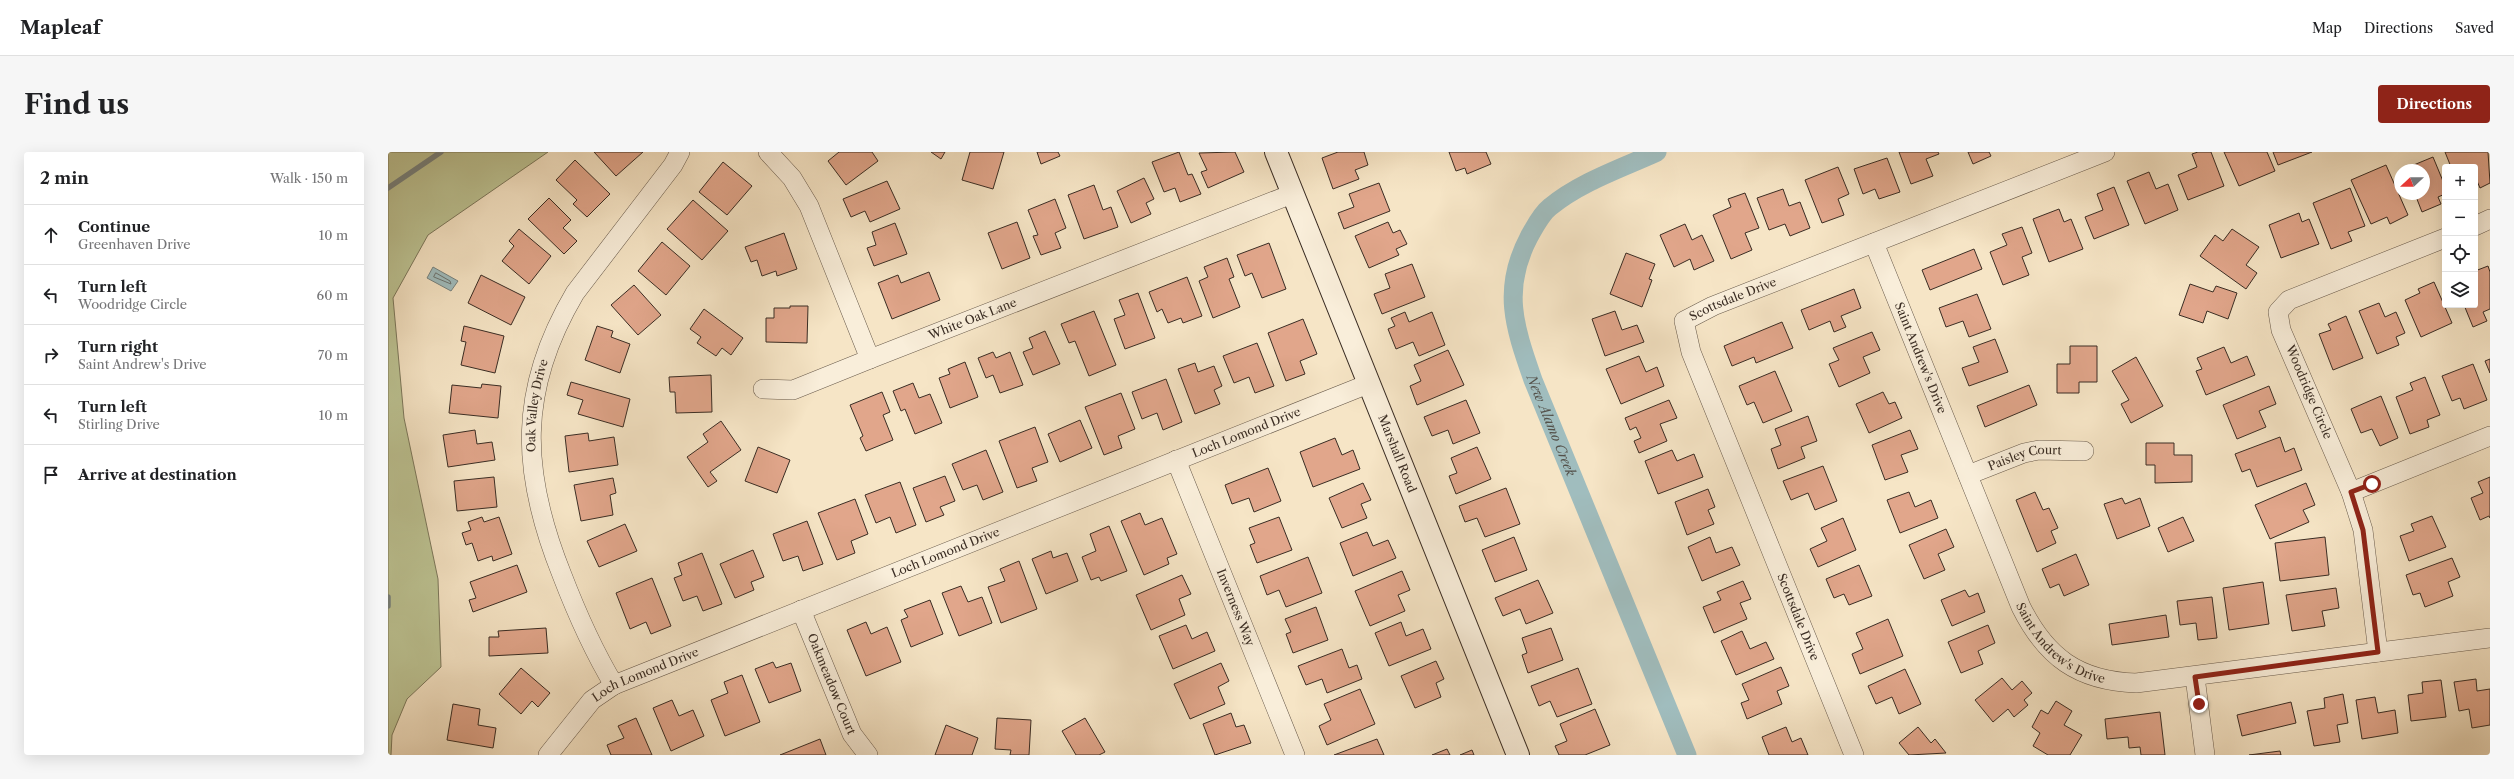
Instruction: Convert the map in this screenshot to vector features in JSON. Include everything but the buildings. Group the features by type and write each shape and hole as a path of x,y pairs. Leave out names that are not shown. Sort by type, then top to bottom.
{"street":[{"name":"Oak Valley Drive","path":"614,685 582,627 548,541 537,502 531,457 533,412 548,348 562,316 575,293 673,165 680,152"},
{"path":"768,152 792,178 809,206 870,359"},
{"name":"Marshall Road","path":"1276,152 1518,755"},
{"name":"Scottsdale Drive","path":"1854,755 1691,352 1684,321 1712,306 2105,152"},
{"name":"White Oak Lane","path":"763,389 793,390 1292,194"},
{"path":"2478,225 2490,219"},
{"name":"Woodridge Circle","path":"2378,652 2363,530 2351,492 2281,330 2278,312 2289,300 2442,239"},
{"name":"Saint Andrew's Drive","path":"1874,243 2021,607 2033,631 2046,647 2062,661 2091,676 2118,682 2136,683 2195,677 2490,638"},
{"name":"Loch Lomond Drive","path":"548,755 592,700 614,685 1368,384"},
{"path":"2351,492 2490,436"},
{"name":"Paisley Court","path":"1968,475 2024,453 2039,450 2084,452"},
{"name":"Inverness Way","path":"1176,460 1295,755"},
{"name":"Oakmeadow Court","path":"801,610 852,734 868,755"},
{"path":"2195,677 2205,755"}],"green space":[{"path":"388,152 548,152 428,235 393,298 404,418 438,579 441,667 407,699 392,735 391,755 388,755"}],"water":[{"path":"433,267 458,281 451,291 427,278"}],"waterway":[{"path":"388,188 441,152"},
{"name":"New Alamo Creek","path":"1657,152 1574,190 1547,210 1533,230 1520,256 1515,274 1513,292 1516,326 1533,380 1687,755"},
{"path":"388,597 388,606"}],"route":[{"path":"2199,704 2195,677 2378,652 2363,530 2351,492 2372,484"}]}
